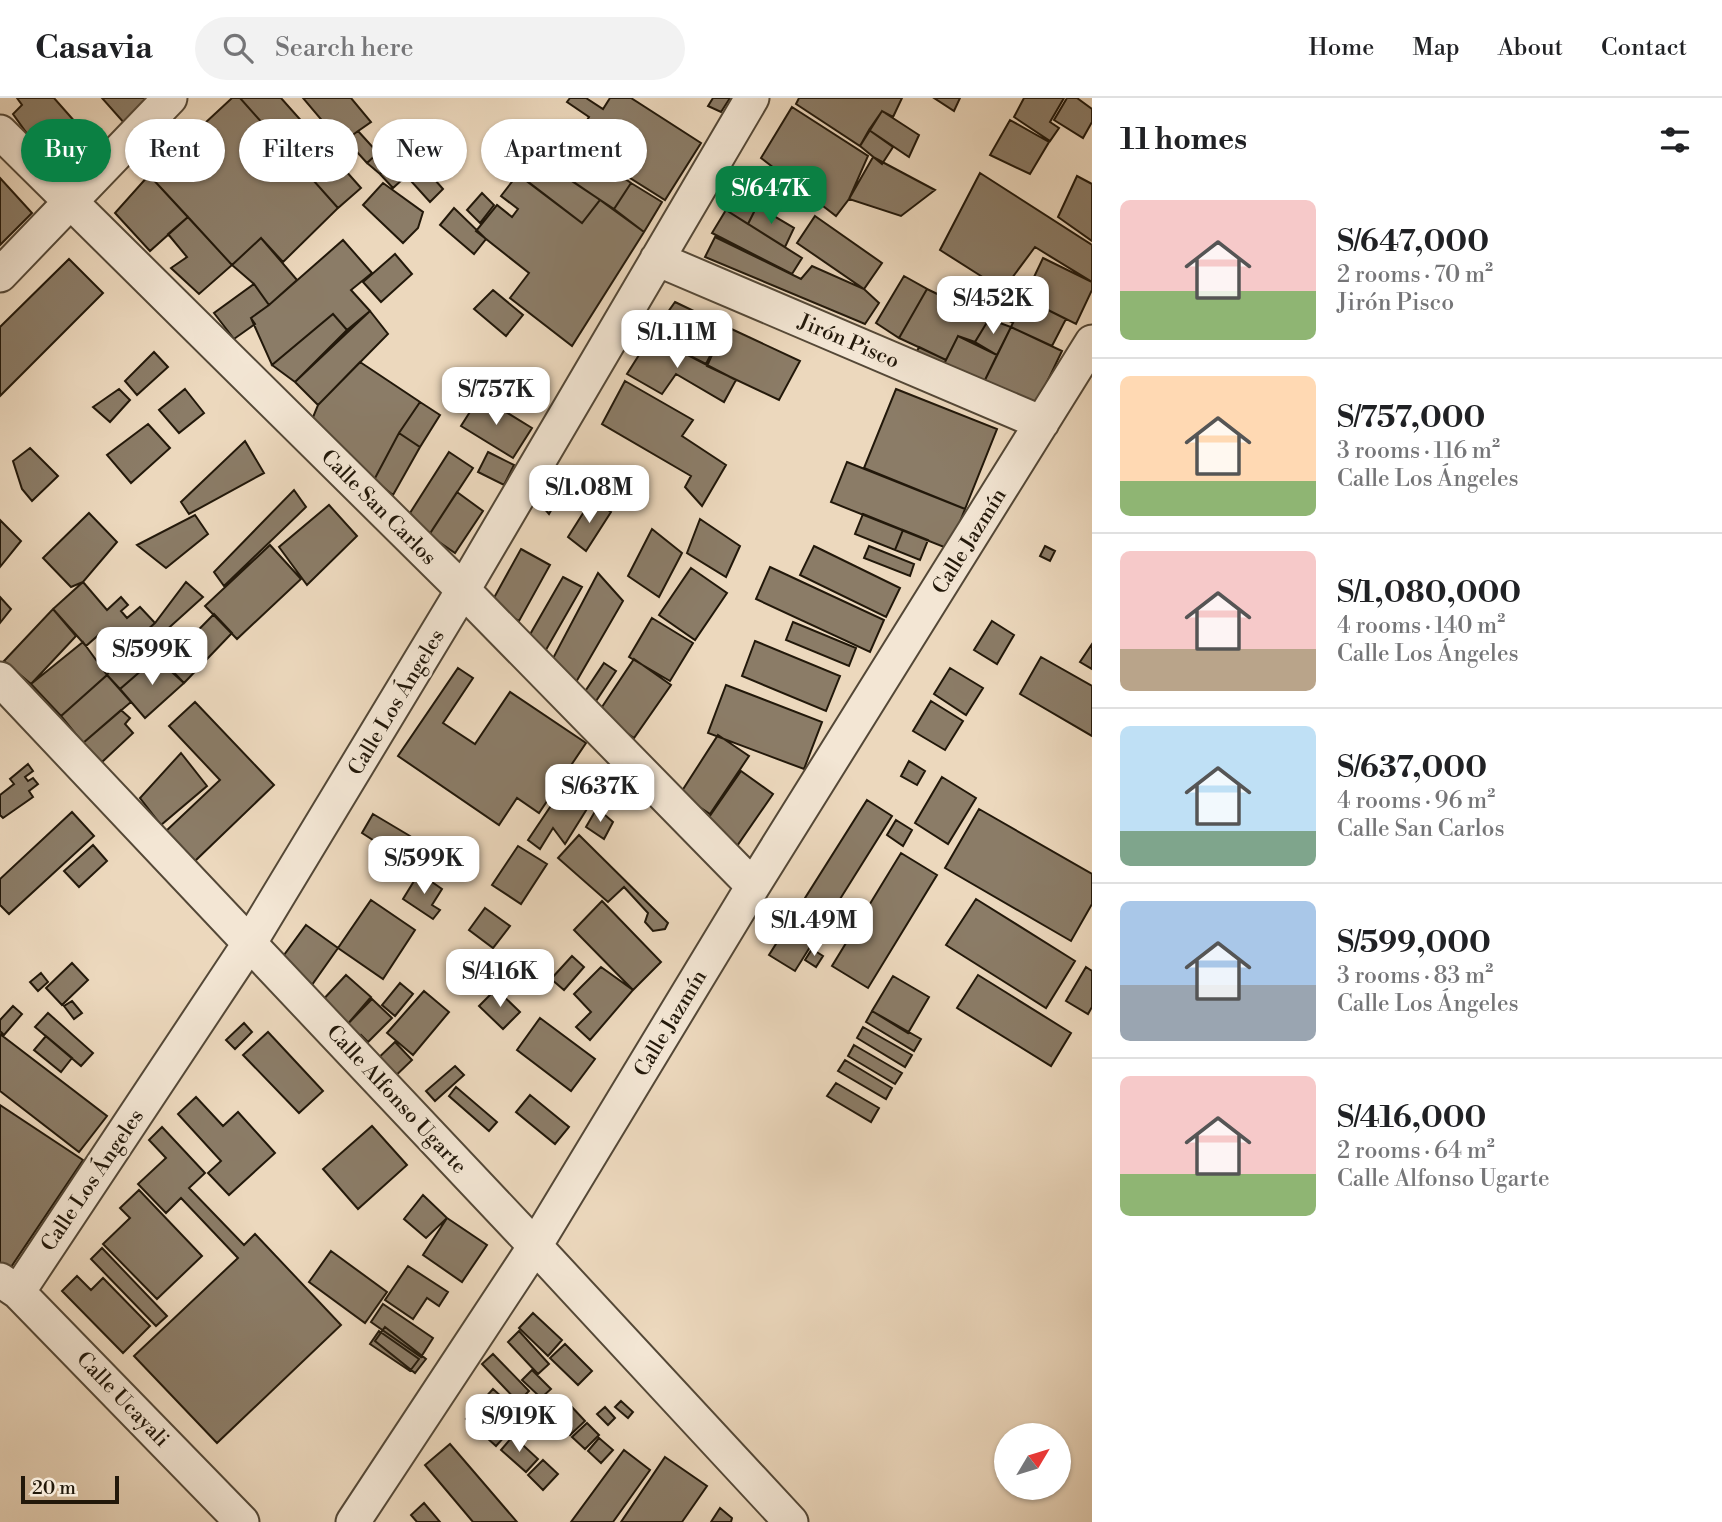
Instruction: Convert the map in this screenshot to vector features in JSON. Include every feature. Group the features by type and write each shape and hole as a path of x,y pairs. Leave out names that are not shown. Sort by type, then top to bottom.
{"street":[{"path":"0,275 170,98"},
{"name":"Calle Los Ángeles","path":"9,1286 249,944 463,590 752,98"},
{"name":"Calle San Carlos","path":"0,132 463,590 753,886"},
{"name":"Jirón Pisco","path":"657,259 1042,423"},
{"name":"Calle Jazmín","path":"353,1522 535,1246 753,886 1092,342"},
{"name":"Calle Alfonso Ugarte","path":"0,679 535,1246 791,1522"},
{"name":"Calle Ucayali","path":"9,1286 242,1522"}],"building":[{"path":"17,98 54,98 73,119 21,119 21,125 13,114 22,105"},
{"path":"102,98 165,98 146,119 125,119 125,124"},
{"path":"232,98 240,98 259,119 239,119 239,182 315,182 338,208 283,262 261,238 232,265 155,182 225,182 225,119 209,119"},
{"path":"240,98 281,98 300,119 259,119"},
{"path":"303,98 351,98 371,122 358,131 358,119 321,119"},
{"path":"570,98 586,98 603,109 610,98 631,98 701,143 665,200 636,182 647,182 647,119 588,119 589,117 567,102"},
{"path":"713,98 730,98 721,112 708,106"},
{"path":"799,98 902,98 893,117 882,111 860,146 796,104"},
{"path":"934,98 960,98 954,111"},
{"path":"1024,98 1064,98 1050,122 1059,128 1050,141 1014,117"},
{"path":"1067,98 1077,98 1092,109 1092,122 1083,138 1054,120"},
{"path":"792,107 868,156 849,199 836,216 761,158"},
{"path":"882,111 919,135 909,157 869,130"},
{"path":"1010,120 1049,142 1030,174 990,155"},
{"path":"869,130 893,147 882,164 860,146"},
{"path":"358,131 372,146 372,158 367,163 358,153"},
{"path":"873,157 935,190 901,216 849,199"},
{"path":"980,173 1092,245 1092,282 1035,247 1003,290 940,250"},
{"path":"1077,176 1092,184 1092,241 1058,217"},
{"path":"0,178 32,213 0,245"},
{"path":"143,182 156,182 188,217 150,251 115,213"},
{"path":"315,182 356,182 361,188 338,208"},
{"path":"387,182 400,182 393,188"},
{"path":"412,182 437,182 443,189 430,202"},
{"path":"512,182 528,182 582,223 600,200 644,232 572,346 510,298 529,273 476,231 497,205 512,217 518,209 501,196"},
{"path":"528,182 574,182 600,200 582,223"},
{"path":"573,182 630,182 614,209"},
{"path":"383,183 423,212 418,228 403,243 363,205"},
{"path":"631,183 662,202 644,232 614,209"},
{"path":"482,193 494,205 480,223 467,210"},
{"path":"738,194 757,206 748,224 726,210"},
{"path":"757,206 794,228 785,247 748,224"},
{"path":"454,208 486,239 474,254 440,225"},
{"path":"726,210 802,258 792,274 712,233"},
{"path":"815,216 882,263 864,289 797,243"},
{"path":"188,217 232,265 199,294 171,268 187,257 168,234"},
{"path":"715,237 801,279 812,266 864,289 879,303 865,324 705,257"},
{"path":"261,238 297,280 269,305 254,284 232,265"},
{"path":"343,240 372,273 351,290 370,311 347,330 333,314 272,365 251,318"},
{"path":"395,254 412,274 381,302 363,282"},
{"path":"1043,258 1092,282 1092,290 1076,324 1024,298"},
{"path":"69,259 103,293 0,396 0,327"},
{"path":"904,276 927,289 899,338 876,323"},
{"path":"986,283 1024,298 1013,323 975,304"},
{"path":"254,284 269,305 251,318 255,324 234,339 214,313"},
{"path":"927,289 989,319 975,342 958,336 946,360 899,338"},
{"path":"493,290 523,315 506,336 474,309"},
{"path":"1024,298 1066,319 1052,346 1011,327"},
{"path":"675,302 725,326 706,364 651,336"},
{"path":"370,311 388,334 318,405 295,382"},
{"path":"333,314 347,330 295,382 272,365"},
{"path":"989,319 1011,327 997,355 975,342"},
{"path":"725,326 800,361 779,400 707,366"},
{"path":"1011,327 1062,351 1035,407 984,382"},
{"path":"651,336 736,380 724,402 676,374 662,394 627,374"},
{"path":"958,336 997,355 984,382 943,366"},
{"path":"919,347 946,360 939,375 911,363"},
{"path":"154,352 168,367 137,395 125,381"},
{"path":"360,362 420,402 399,433 374,480 311,422 318,405"},
{"path":"625,381 693,420 682,436 726,465 702,506 685,487 691,476 602,424"},
{"path":"119,389 130,400 110,422 93,407"},
{"path":"185,389 204,413 179,433 159,410"},
{"path":"896,389 997,429 965,509 864,468"},
{"path":"480,396 532,428 513,458 461,426"},
{"path":"420,402 440,415 420,447 399,433"},
{"path":"148,424 170,448 131,483 107,455"},
{"path":"399,433 420,447 393,495 374,480"},
{"path":"245,441 264,473 189,514 181,502"},
{"path":"30,448 58,476 32,501 22,489 13,461"},
{"path":"449,452 473,468 429,535 410,513"},
{"path":"488,452 514,465 504,485 478,472"},
{"path":"847,462 965,509 949,549 831,502"},
{"path":"551,473 566,484 549,514 536,499"},
{"path":"294,490 306,507 224,586 214,572"},
{"path":"457,492 483,511 455,553 429,535"},
{"path":"592,499 611,512 586,551 568,537"},
{"path":"329,505 357,536 307,585 279,547"},
{"path":"89,513 117,542 83,582 71,587 43,558"},
{"path":"863,514 903,530 895,550 855,534"},
{"path":"195,515 208,534 166,568 137,545"},
{"path":"700,519 740,546 726,577 687,553"},
{"path":"0,520 21,541 0,567"},
{"path":"652,529 682,553 659,597 628,576"},
{"path":"903,530 928,540 920,560 895,550"},
{"path":"270,545 301,579 237,639 205,606"},
{"path":"814,546 900,588 886,617 800,575"},
{"path":"869,546 914,564 910,576 864,558"},
{"path":"1045,546 1055,551 1050,561 1040,556"},
{"path":"521,549 550,565 519,621 490,605"},
{"path":"770,567 884,620 870,652 756,599"},
{"path":"691,568 727,593 695,640 659,615"},
{"path":"598,573 623,601 572,689 550,664"},
{"path":"563,577 582,587 543,655 528,638"},
{"path":"83,582 107,610 121,597 128,605 121,611 127,618 140,607 155,623 121,653 102,632 86,646 53,609"},
{"path":"186,582 203,597 162,634 179,650 164,665 158,656 120,689 107,675 121,653 155,623"},
{"path":"0,597 11,609 0,623"},
{"path":"53,609 76,636 31,684 4,661"},
{"path":"214,614 232,633 184,683 164,665"},
{"path":"652,618 693,643 670,681 629,657"},
{"path":"992,621 1014,635 997,664 974,650"},
{"path":"793,622 856,648 849,666 786,640"},
{"path":"755,641 840,676 826,711 742,676"},
{"path":"83,642 107,675 61,716 31,684"},
{"path":"1092,644 1092,669 1080,662"},
{"path":"158,656 184,683 145,718 120,689"},
{"path":"1041,657 1092,686 1092,736 1020,694"},
{"path":"634,659 671,685 634,738 598,713"},
{"path":"604,663 616,671 592,707 580,699"},
{"path":"458,668 473,678 443,723 475,744 510,692 586,743 539,813 517,798 499,825 398,756"},
{"path":"950,668 983,688 966,715 934,694"},
{"path":"107,675 131,702 83,743 61,716"},
{"path":"726,685 822,722 804,769 708,733"},
{"path":"931,701 963,721 945,750 913,731"},
{"path":"195,702 274,785 195,861 166,831 220,780 169,726"},
{"path":"121,710 130,718 125,724 133,733 102,762 83,743"},
{"path":"718,735 749,756 710,814 680,794"},
{"path":"181,753 207,786 161,825 140,798"},
{"path":"909,761 925,771 917,785 901,776"},
{"path":"28,764 33,771 25,777 28,781 33,778 38,784 29,791 33,797 3,818 0,815 0,795 14,784 10,779"},
{"path":"577,767 585,773 580,777 586,784 591,777 595,783 589,789 595,796 565,844 553,828 540,849 528,840"},
{"path":"741,771 773,794 737,846 705,823"},
{"path":"942,777 976,798 948,844 915,823"},
{"path":"867,800 892,816 795,971 769,955"},
{"path":"597,808 613,822 604,839 586,827"},
{"path":"979,809 1092,874 1092,904 1071,941 945,868"},
{"path":"72,812 94,836 9,914 0,905 0,879"},
{"path":"373,814 410,836 398,856 362,833"},
{"path":"896,820 912,830 903,846 887,835"},
{"path":"579,835 668,923 665,929 653,931 645,922 648,913 624,887 608,902 558,858"},
{"path":"93,845 107,861 79,887 64,871"},
{"path":"518,846 547,864 521,904 492,885"},
{"path":"901,853 937,875 868,988 832,966"},
{"path":"419,873 442,889 432,905 440,910 433,919 403,899"},
{"path":"976,899 1075,961 1046,1008 946,945"},
{"path":"371,900 415,930 383,979 338,948"},
{"path":"602,901 661,962 633,990 574,930"},
{"path":"485,908 510,926 493,948 469,930"},
{"path":"306,925 338,948 309,989 276,966"},
{"path":"812,949 823,956 816,967 805,960"},
{"path":"572,956 584,967 564,990 551,979"},
{"path":"72,963 88,980 62,1005 46,988"},
{"path":"601,967 633,990 590,1040 576,1027 591,1012 574,994"},
{"path":"1086,967 1092,971 1092,1007 1088,1014 1066,1001"},
{"path":"41,973 48,982 38,991 30,982"},
{"path":"346,975 371,997 346,1026 320,1003"},
{"path":"978,975 1071,1033 1051,1066 957,1008"},
{"path":"893,976 929,997 908,1033 872,1011"},
{"path":"400,983 413,994 395,1016 382,1005"},
{"path":"496,989 520,1012 503,1029 479,1006"},
{"path":"424,991 449,1012 413,1055 387,1033"},
{"path":"372,999 392,1018 368,1042 361,1035 351,1046 338,1034"},
{"path":"72,1001 82,1013 74,1019 64,1006"},
{"path":"13,1006 22,1014 4,1035 0,1031 0,1020"},
{"path":"872,1011 921,1039 914,1051 866,1022"},
{"path":"48,1013 93,1053 81,1066 35,1027"},
{"path":"540,1018 595,1059 571,1091 517,1050"},
{"path":"244,1023 252,1032 235,1049 226,1040"},
{"path":"863,1027 912,1055 905,1067 857,1038"},
{"path":"268,1032 323,1091 299,1113 243,1055"},
{"path":"0,1034 107,1116 79,1152 0,1091"},
{"path":"46,1036 72,1058 61,1072 34,1050"},
{"path":"395,1042 412,1060 387,1084 370,1066"},
{"path":"854,1045 902,1073 895,1084 848,1056"},
{"path":"845,1060 892,1088 886,1099 838,1071"},
{"path":"455,1066 464,1075 435,1101 426,1091"},
{"path":"836,1083 879,1108 871,1122 827,1096"},
{"path":"456,1087 497,1122 489,1131 449,1096"},
{"path":"530,1095 569,1127 555,1144 516,1112"},
{"path":"196,1097 223,1126 238,1112 275,1153 229,1195 208,1173 221,1161 178,1114"},
{"path":"0,1105 83,1160 9,1270 0,1264"},
{"path":"372,1126 407,1165 358,1209 323,1169"},
{"path":"162,1127 205,1173 189,1188 244,1245 255,1234 341,1325 217,1443 134,1356 238,1258 181,1198 166,1213 138,1184 166,1158 149,1140"},
{"path":"139,1190 202,1256 157,1299 103,1244 130,1218 120,1208"},
{"path":"423,1195 447,1218 426,1238 404,1219"},
{"path":"447,1218 487,1245 462,1282 423,1255"},
{"path":"102,1248 167,1316 156,1326 91,1259"},
{"path":"331,1251 387,1292 365,1323 309,1282"},
{"path":"408,1266 448,1292 439,1306 427,1298 413,1319 385,1300"},
{"path":"77,1276 91,1290 103,1278 150,1326 123,1353 62,1291"},
{"path":"383,1304 433,1338 421,1357 371,1322"},
{"path":"533,1313 562,1340 548,1356 519,1328"},
{"path":"385,1327 426,1359 415,1373 375,1341"},
{"path":"379,1331 419,1359 410,1371 370,1344"},
{"path":"519,1331 549,1364 538,1374 508,1342"},
{"path":"565,1344 592,1371 578,1385 550,1358"},
{"path":"493,1354 529,1391 518,1402 482,1364"},
{"path":"532,1370 551,1389 541,1398 522,1380"},
{"path":"493,1389 523,1416 496,1446 466,1419"},
{"path":"621,1401 633,1412 628,1418 615,1407"},
{"path":"570,1405 585,1421 570,1435 554,1419"},
{"path":"605,1407 615,1418 608,1425 597,1414"},
{"path":"587,1423 599,1435 585,1449 572,1437"},
{"path":"513,1436 538,1459 526,1472 501,1450"},
{"path":"599,1438 613,1450 601,1463 588,1451"},
{"path":"450,1444 517,1522 473,1522 425,1465"},
{"path":"624,1450 650,1470 613,1522 571,1522"},
{"path":"665,1457 707,1486 682,1522 621,1522"},
{"path":"543,1460 558,1474 543,1490 528,1475"},
{"path":"424,1503 440,1522 417,1522 411,1515"},
{"path":"720,1508 732,1518 731,1522 711,1522"}]}
